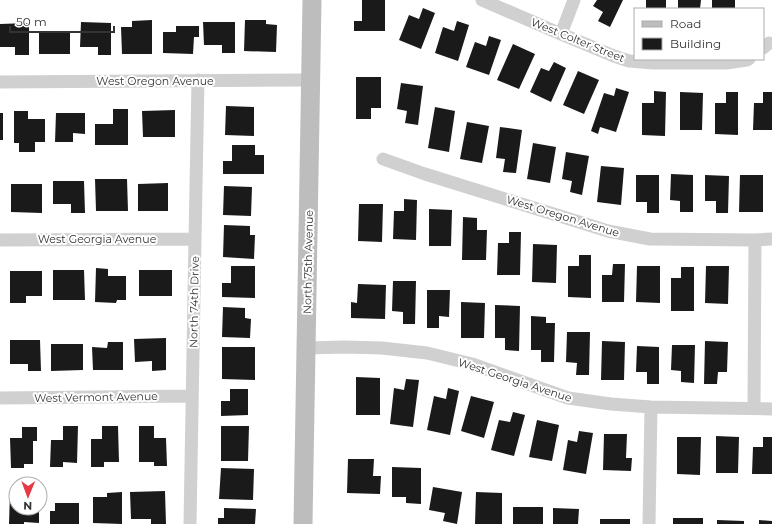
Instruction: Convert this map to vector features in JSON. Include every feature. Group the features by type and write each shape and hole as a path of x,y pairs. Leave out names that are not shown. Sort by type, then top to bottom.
{"main road":[{"name":"North 75th Avenue","path":"303,524 312,0"}],"street":[{"name":"West Colter Street","path":"482,0 629,61 652,63 699,63 747,60"},
{"path":"561,34 574,0"},
{"name":"North 74th Drive","path":"190,524 198,80"},
{"name":"West Oregon Avenue","path":"0,82 310,80"},
{"name":"West Oregon Avenue","path":"383,159 425,174 608,231 650,240 772,239"},
{"name":"West Georgia Avenue","path":"0,240 195,239"},
{"path":"754,408 755,240"},
{"name":"West Georgia Avenue","path":"307,348 382,348 427,353 472,364 568,398 611,404 651,407 772,409"},
{"name":"West Vermont Avenue","path":"0,398 192,396"},
{"path":"649,524 651,407"}],"building":[{"path":"362,0 385,0 385,31 354,31 354,21 362,21"},
{"path":"597,0 623,0 610,27 598,21 603,12 593,6"},
{"path":"646,0 666,0 666,8 646,8"},
{"path":"678,0 701,0 700,8 678,8"},
{"path":"712,0 735,0 735,8 712,8"},
{"path":"423,8 435,13 421,49 399,40 409,15 419,19"},
{"path":"152,20 152,54 122,54 121,27 132,27 132,21"},
{"path":"245,20 266,20 266,24 277,25 276,52 244,51"},
{"path":"457,21 469,25 458,61 435,53 443,27 454,31"},
{"path":"81,22 111,23 111,55 98,55 98,47 80,47"},
{"path":"203,22 235,22 235,53 222,53 222,45 204,45"},
{"path":"29,23 29,55 15,55 15,47 0,47 0,24"},
{"path":"176,26 199,26 199,37 194,37 193,54 163,53 163,32 176,32"},
{"path":"39,33 70,33 70,54 39,54"},
{"path":"489,36 501,40 489,75 466,67 475,42 486,46"},
{"path":"513,44 535,54 519,89 497,80"},
{"path":"554,62 566,68 551,102 530,92 541,68 549,71"},
{"path":"578,71 599,80 584,114 563,105"},
{"path":"356,77 381,77 381,108 371,108 371,119 356,119"},
{"path":"401,83 423,86 418,125 405,123 407,111 397,109"},
{"path":"616,88 629,92 616,132 600,127 598,134 591,131 604,93 614,96"},
{"path":"654,91 666,92 665,136 642,135 642,103 654,103"},
{"path":"680,92 703,93 702,130 680,130"},
{"path":"726,92 738,92 738,135 715,134 715,103 726,103"},
{"path":"763,92 772,92 772,130 753,130 754,103 763,103"},
{"path":"226,106 254,107 254,136 225,135"},
{"path":"435,107 455,111 449,152 428,148"},
{"path":"113,109 128,109 128,145 95,145 95,124 113,124"},
{"path":"175,110 175,137 143,137 142,111"},
{"path":"14,111 28,111 28,119 45,119 45,142 35,142 35,152 19,152 19,143 14,143"},
{"path":"0,113 3,113 3,140 0,140"},
{"path":"56,113 85,113 85,134 73,133 73,142 55,142"},
{"path":"467,122 489,126 482,163 460,159"},
{"path":"500,127 522,130 516,173 503,172 505,159 496,158"},
{"path":"533,143 556,147 550,183 527,179"},
{"path":"232,145 255,145 255,155 264,155 264,174 223,174 223,161 232,161"},
{"path":"566,152 589,156 582,195 570,192 572,181 562,179"},
{"path":"601,166 624,168 621,205 597,202"},
{"path":"671,174 693,175 693,212 680,212 680,201 670,200"},
{"path":"636,175 659,175 659,213 647,213 647,202 636,202"},
{"path":"705,175 729,176 728,213 716,213 716,201 705,201"},
{"path":"740,175 763,175 763,212 739,212"},
{"path":"95,179 127,179 128,211 96,211"},
{"path":"53,181 84,181 85,213 71,213 71,204 53,204"},
{"path":"168,183 168,211 138,211 138,184"},
{"path":"11,184 42,184 42,213 11,212"},
{"path":"224,186 252,187 251,216 223,215"},
{"path":"404,199 417,200 416,240 393,239 394,211 404,211"},
{"path":"359,204 383,204 382,242 358,241"},
{"path":"429,209 452,210 451,246 429,246"},
{"path":"463,217 477,218 477,230 487,230 486,260 462,260"},
{"path":"224,225 250,226 250,235 255,235 254,259 223,257"},
{"path":"509,232 521,232 520,275 497,275 498,243 509,243"},
{"path":"533,244 557,245 556,283 532,282"},
{"path":"579,255 591,255 591,298 568,297 568,266 579,266"},
{"path":"613,264 625,264 624,302 602,302 602,275 612,275"},
{"path":"231,266 255,266 255,298 222,297 222,283 231,283"},
{"path":"637,266 660,266 660,303 636,302"},
{"path":"706,266 729,266 728,304 705,303"},
{"path":"681,267 694,267 694,311 671,311 671,278 681,278"},
{"path":"96,268 108,269 108,276 126,276 126,300 117,300 116,303 95,302"},
{"path":"53,270 84,270 85,300 53,300"},
{"path":"139,270 172,270 172,296 139,296"},
{"path":"10,271 42,271 42,296 26,296 26,303 10,303"},
{"path":"393,281 416,281 415,324 403,324 403,312 392,311"},
{"path":"358,284 386,285 385,319 351,318 351,302 357,303"},
{"path":"427,290 450,290 449,317 439,316 439,328 427,328"},
{"path":"461,302 485,303 484,338 461,338"},
{"path":"495,305 520,306 519,351 505,350 505,338 495,338"},
{"path":"223,307 245,308 245,318 251,319 250,338 222,337"},
{"path":"531,316 546,317 546,323 555,323 554,362 541,362 541,350 531,350"},
{"path":"567,332 590,332 589,375 576,375 577,363 566,362"},
{"path":"166,338 166,370 152,371 152,361 135,362 134,339"},
{"path":"10,340 40,340 41,371 28,371 28,364 10,364"},
{"path":"602,341 625,342 624,380 601,380"},
{"path":"705,341 728,342 727,372 718,372 717,384 704,384"},
{"path":"108,342 123,342 123,370 93,370 92,347 107,348"},
{"path":"51,344 83,344 83,370 51,371"},
{"path":"672,345 695,345 694,383 681,382 681,371 671,370"},
{"path":"637,346 659,347 659,384 647,384 647,372 636,372"},
{"path":"222,347 255,347 255,380 222,379"},
{"path":"356,377 380,378 380,415 356,415"},
{"path":"406,379 419,380 413,427 390,424 394,388 404,390"},
{"path":"448,388 459,391 450,435 427,430 434,396 446,399"},
{"path":"230,389 248,389 248,415 221,416 221,401 230,401"},
{"path":"471,396 494,402 484,438 461,431"},
{"path":"513,412 525,415 514,456 491,450 499,420 510,422"},
{"path":"537,420 559,425 552,461 529,457"},
{"path":"63,426 78,426 77,463 63,462 63,467 50,467 51,440 63,440"},
{"path":"102,426 118,426 119,462 104,462 104,467 91,467 91,439 102,439"},
{"path":"139,426 154,426 154,438 166,438 167,466 154,466 154,462 139,462"},
{"path":"221,426 249,426 248,461 221,461"},
{"path":"22,427 37,427 37,441 33,441 33,464 24,464 24,468 11,468 10,438 22,438"},
{"path":"579,431 593,433 586,474 563,470 568,440 577,442"},
{"path":"604,434 627,434 626,458 632,458 631,471 603,470"},
{"path":"716,436 739,437 738,473 716,473"},
{"path":"677,437 701,437 700,475 677,474"},
{"path":"763,437 772,437 772,474 752,474 753,447 763,447"},
{"path":"348,459 374,459 373,476 381,476 380,494 347,493"},
{"path":"392,467 421,468 421,504 406,503 406,497 392,497"},
{"path":"221,468 254,469 253,500 219,499"},
{"path":"433,487 462,492 457,524 443,521 445,513 429,510"},
{"path":"165,491 166,524 151,524 151,519 131,519 130,492"},
{"path":"122,492 122,524 93,523 93,497 107,497 107,493"},
{"path":"476,492 502,493 502,524 475,524"},
{"path":"55,503 79,503 79,524 50,524 50,511 55,511"},
{"path":"513,507 543,507 543,524 513,524"},
{"path":"224,508 256,509 255,524 218,524 218,518 224,518"},
{"path":"553,508 579,509 578,524 553,524"},
{"path":"9,516 39,516 39,523 24,522 24,524 9,524"},
{"path":"673,518 703,518 703,524 673,524"},
{"path":"600,519 630,519 630,524 600,524"},
{"path":"717,520 744,521 744,524 717,524"},
{"path":"759,520 772,521 772,524 759,524"}]}
